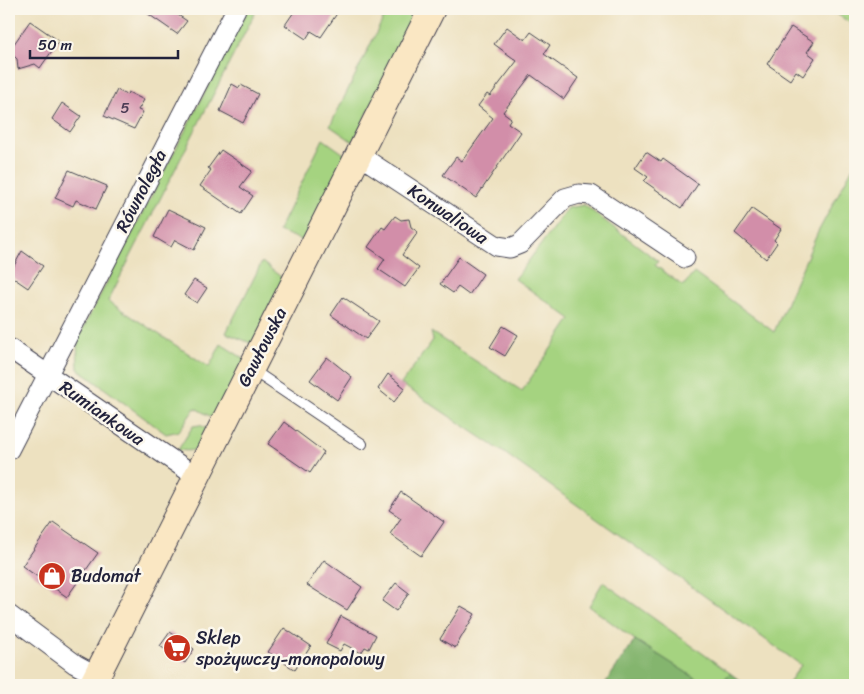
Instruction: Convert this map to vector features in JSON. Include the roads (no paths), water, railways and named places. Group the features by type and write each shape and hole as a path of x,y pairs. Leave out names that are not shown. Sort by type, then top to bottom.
{"street":[{"name":"Równoległa","path":"9,450 46,374 236,9"},
{"name":"Gawłowska","path":"94,681 432,9"},
{"name":"Konwaliowa","path":"359,155 497,246 510,248 520,244 565,198 579,194 591,195 685,258"},
{"name":"Rumiankowa","path":"9,348 197,477"},
{"path":"9,615 75,664 94,681"}],"lane":[{"path":"251,369 362,444"}],"place":[{"name":"Budomat","path":"52,576"},
{"name":"Sklep spożywczy-monopolowy","path":"177,648"}]}
